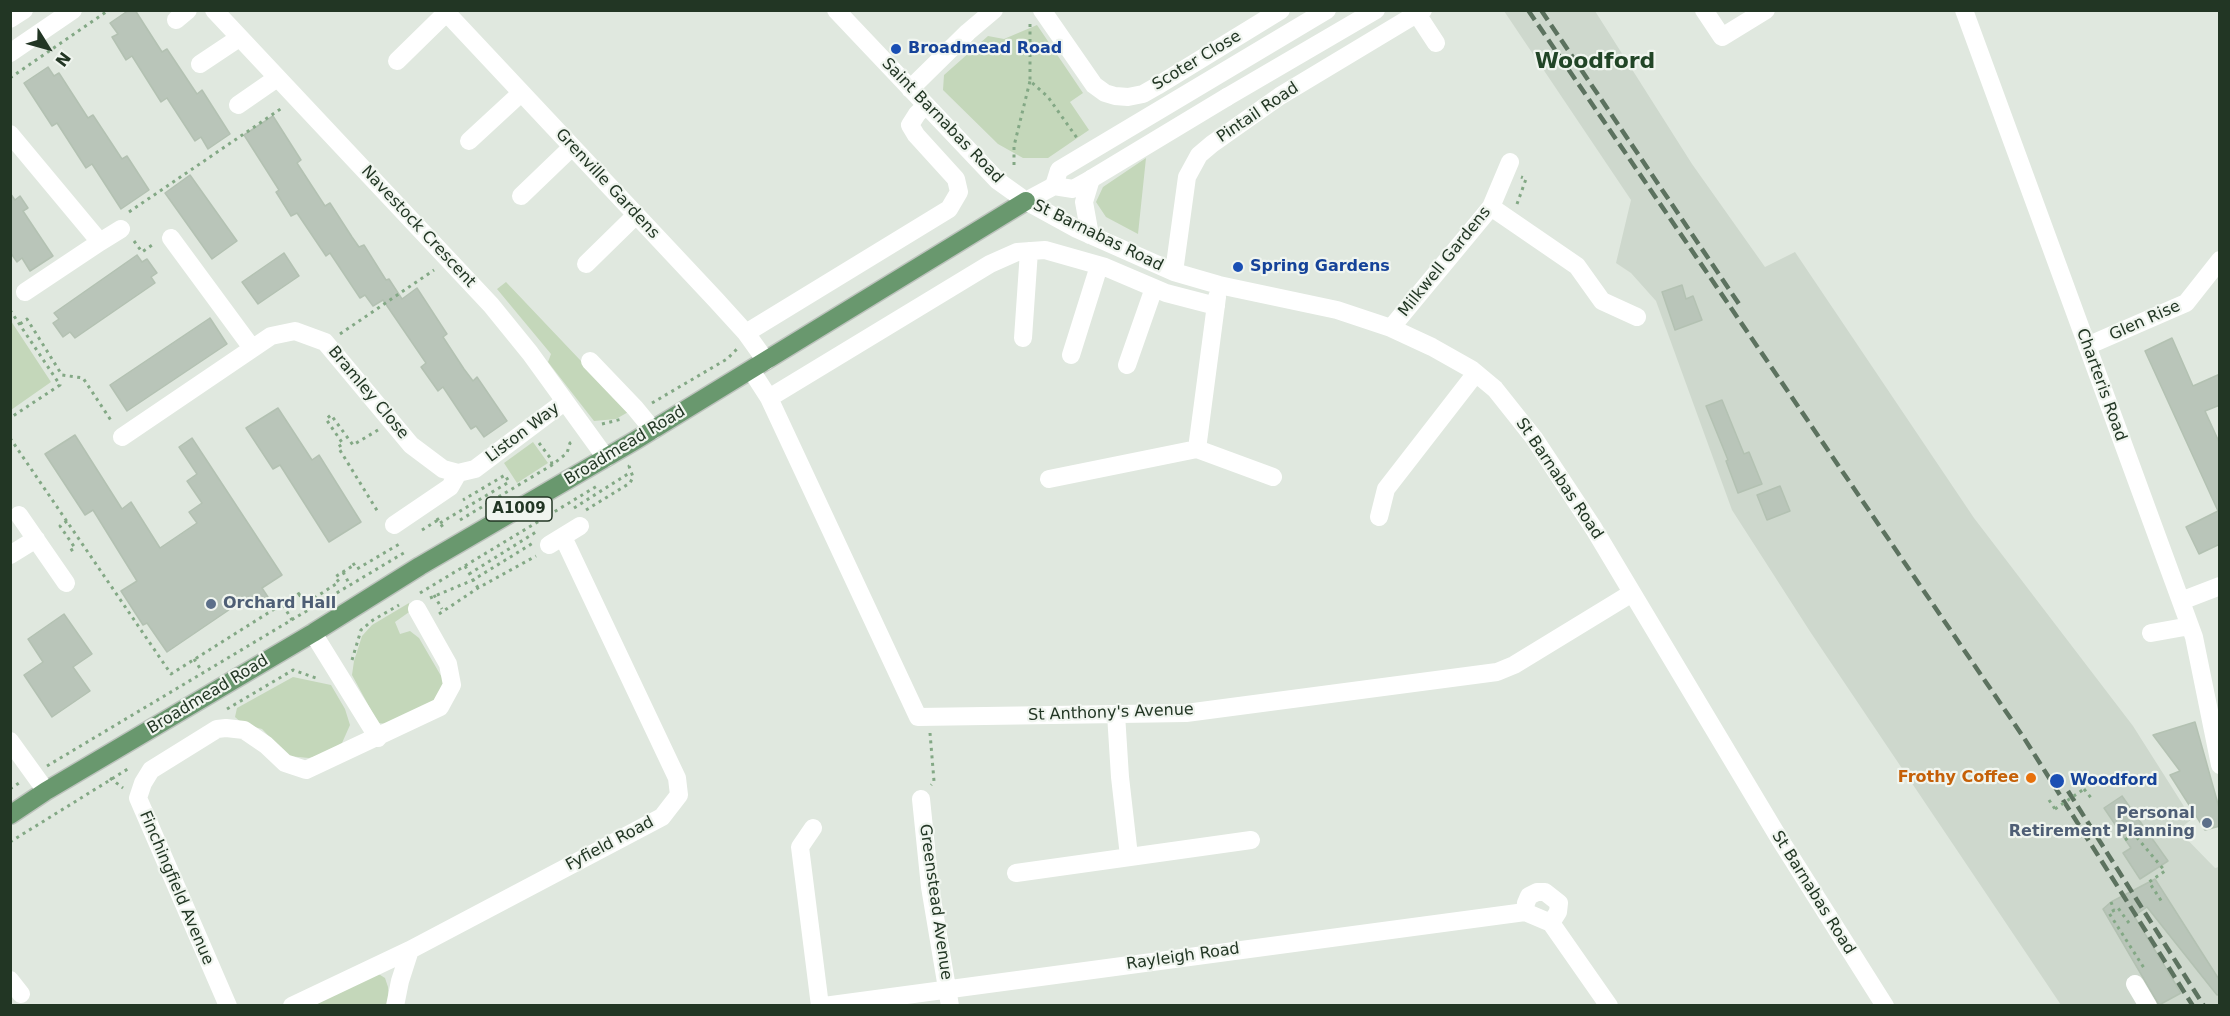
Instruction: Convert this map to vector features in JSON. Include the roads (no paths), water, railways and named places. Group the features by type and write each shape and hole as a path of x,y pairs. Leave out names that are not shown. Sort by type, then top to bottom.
{"main road":[{"name":"Broadmead Road","path":"10,815 46,791 313,633 420,566 653,430 1026,201"}],"street":[{"path":"10,19 24,10"},
{"path":"10,53 73,10"},
{"name":"Navestock Crescent","path":"214,10 491,305 530,353 606,458"},
{"name":"Saint Barnabas Road","path":"836,10 998,181 1026,201"},
{"path":"910,88 994,10"},
{"name":"Scoter Close","path":"1036,16 1094,85 1105,93 1128,97 1143,94 1250,18 1281,10"},
{"name":"Broadmead Road","path":"1054,186 1059,170 1327,10"},
{"name":"Broadmead Road","path":"1026,201 1054,186 1073,189 1376,10"},
{"path":"1704,10 1722,37 1766,10"},
{"name":"Charteris Road","path":"1964,10 2194,637 2220,765"},
{"path":"397,61 445,12"},
{"name":"Grenville Gardens","path":"445,12 748,335 758,366"},
{"path":"1420,12 1437,43"},
{"name":"Pintail Road","path":"1174,272 1187,177 1199,156 1212,144 1280,96 1420,12"},
{"path":"201,64 239,38"},
{"path":"238,105 277,78"},
{"path":"469,141 521,93"},
{"path":"748,335 949,209 959,192 956,179 916,135 910,125 916,114 926,105"},
{"path":"10,134 100,242"},
{"path":"521,196 572,147"},
{"name":"Milkwell Gardens","path":"1391,328 1491,207 1510,162"},
{"path":"1090,179 1084,202 1090,236"},
{"name":"St Barnabas Road","path":"1026,201 1090,236 1174,272 1219,285 1338,310 1391,328 1432,347 1476,373 1495,389 1534,438 1594,529 1779,838 1885,1005"},
{"path":"1491,207 1577,266 1602,301 1637,317"},
{"path":"586,264 636,215"},
{"path":"25,291 100,242 122,222"},
{"path":"171,238 252,348"},
{"path":"758,366 769,398 990,264 1017,252 1045,250 1099,266 1155,288 1216,306"},
{"path":"1023,338 1029,251"},
{"name":"Glen Rise","path":"2087,346 2186,303 2220,260"},
{"path":"1071,355 1099,266"},
{"path":"1197,449 1219,285"},
{"path":"1127,365 1155,288"},
{"name":"Bramley Close","path":"122,437 271,336 295,331 326,343 411,445 431,462 443,469 458,473"},
{"path":"590,361 639,411 653,430"},
{"path":"1379,517 1386,489 1476,373"},
{"name":"St Anthony's Avenue","path":"769,398 918,717 1186,712 1497,672 1514,665 1632,593"},
{"name":"Liston Way","path":"394,525 450,487 458,473 475,469 564,402"},
{"path":"1049,479 1197,449 1273,477"},
{"path":"19,515 66,583"},
{"name":"Fyfield Road","path":"292,1005 410,950 662,817 679,795 677,778 551,546 580,526"},
{"path":"10,555 36,539"},
{"path":"2181,601 2220,586"},
{"path":"313,633 378,738 440,707 452,685 448,664 417,609"},
{"path":"2151,633 2190,626"},
{"path":"1116,714 1129,856"},
{"name":"Finchingfield Avenue","path":"228,1005 138,798 143,783 151,770 217,729 244,730 285,763 306,770 378,738"},
{"path":"10,741 46,791"},
{"name":"Greenstead Avenue","path":"921,799 930,887 949,997"},
{"path":"813,828 800,847 822,1005"},
{"path":"1016,873 1251,840"},
{"name":"Rayleigh Road","path":"822,1005 949,997 1539,918 1609,1005"},
{"path":"395,1005 410,950"},
{"path":"2141,978 2148,1005"}],"railway":[{"path":"1528,10 2024,738 2193,1006"},
{"path":"1541,10 1739,304"},
{"path":"2068,791 2204,1006"}],"place":[{"name":"Broadmead Road","path":"896,49"},
{"name":"Spring Gardens","path":"1238,267"},
{"name":"Orchard Hall","path":"211,604"},
{"name":"Frothy Coffee","path":"2031,778"},
{"name":"Woodford","path":"2057,781"},
{"name":"Personal Retirement Planning","path":"2207,823"}],"district":[{"name":"Woodford","path":"1595,62"}]}
